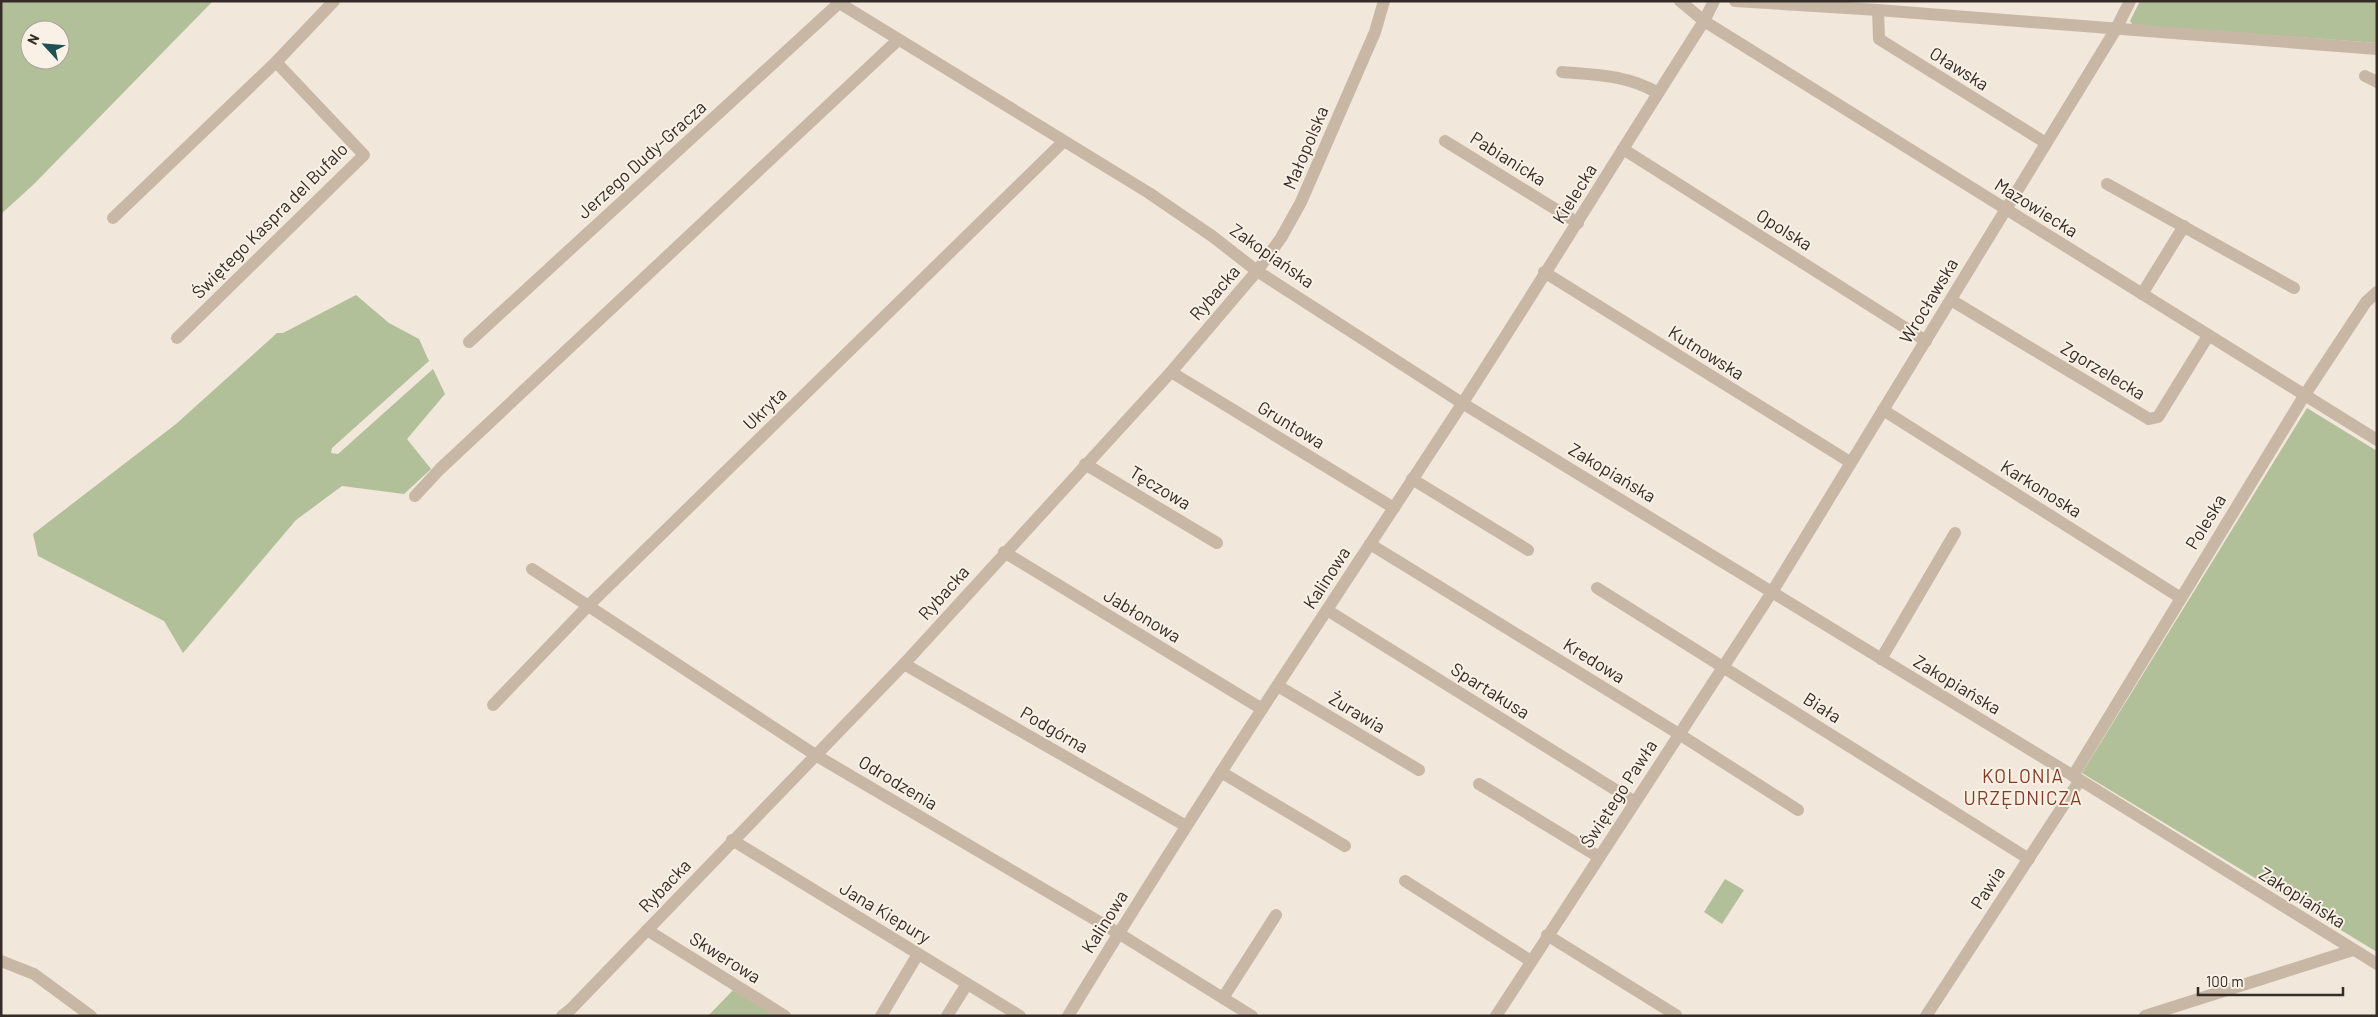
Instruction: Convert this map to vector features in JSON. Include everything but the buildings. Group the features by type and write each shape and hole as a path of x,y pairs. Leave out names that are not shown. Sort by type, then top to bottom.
{"street":[{"path":"113,218 276,62 334,1"},
{"name":"Małopolska","path":"1375,32 1384,1"},
{"name":"Małopolska","path":"1257,271 1281,238 1301,202 1375,32 1392,1"},
{"name":"Mazowiecka","path":"1680,1 1704,21 2377,440"},
{"name":"Kielecka","path":"1462,403 1544,272 1578,223 1704,21 1714,1"},
{"path":"1735,1 1878,10 2377,49"},
{"name":"Wrocławska","path":"1772,592 2116,29 2130,1"},
{"name":"Zakopiańska","path":"838,2 1063,142 1149,193 1212,236 1257,271 1462,403 2377,964"},
{"name":"Jerzego Dudy-Gracza","path":"469,342 838,2"},
{"name":"Oławska","path":"1878,10 1879,39 2046,143"},
{"path":"415,496 440,469 898,40"},
{"name":"Świętego Kaspra del Bufalo","path":"177,338 364,156 276,62"},
{"path":"1562,72 1625,78 1641,83 1658,93"},
{"path":"2365,76 2377,82"},
{"name":"Pabianicka","path":"1445,140 1578,223"},
{"name":"Ukryta","path":"493,705 588,606 1063,142"},
{"name":"Opolska","path":"1623,149 1926,341"},
{"path":"2107,184 2294,288"},
{"path":"2142,294 2184,226"},
{"name":"Rybacka","path":"562,1016 571,1009 732,840 817,756 904,664 1004,552 1171,372 1257,271"},
{"name":"Kutnowska","path":"1544,272 1850,462"},
{"name":"Poleska","path":"2076,778 2181,598 2304,396 2366,302 2377,292"},
{"name":"Zgorzelecka","path":"1951,300 2150,419 2158,417 2208,336"},
{"name":"Gruntowa","path":"1171,372 1394,508"},
{"name":"Kalinowa","path":"1068,1016 1186,826 1462,403"},
{"name":"Karkonoska","path":"1883,410 2181,598"},
{"name":"Tęczowa","path":"1085,464 1217,543"},
{"path":"1412,479 1528,550"},
{"path":"1880,659 1955,533"},
{"name":"Kredowa","path":"1370,544 1679,734 1798,810"},
{"name":"Jabłonowa","path":"1004,552 1262,709"},
{"name":"Odrodzenia","path":"532,569 817,756 1118,933 1252,1016"},
{"name":"Biała","path":"1597,588 2029,858"},
{"name":"Świętego Pawła","path":"1496,1016 1772,592"},
{"name":"Spartakusa","path":"1327,610 1635,802"},
{"name":"Podgórna","path":"904,664 1186,826"},
{"name":"Żurawia","path":"1278,686 1418,770"},
{"path":"1221,772 1345,846"},
{"name":"Pawia","path":"1926,1016 2029,858 2076,778"},
{"path":"1479,784 1599,857"},
{"name":"Jana Kiepury","path":"732,840 1020,1016"},
{"path":"1405,881 1531,961"},
{"path":"1223,998 1276,915"},
{"name":"Skwerowa","path":"647,930 785,1016"},
{"path":"1548,935 1676,1014"},
{"path":"2145,1016 2353,950"},
{"path":"881,1016 918,954"},
{"path":"1,961 34,974 91,1016"},
{"path":"947,1016 967,984"}],"green space":[{"path":"1,1 213,1 33,185 1,214"},
{"path":"2140,1 2377,1 2377,43 2133,25 2130,21"},
{"path":"356,295 389,323 419,339 429,361 332,448 331,453 338,454 433,369 445,394 407,439 431,469 404,494 342,486 296,520 183,653 164,621 38,556 33,534 176,424 277,333 283,333"},
{"path":"2307,408 2377,451 2377,952 2082,773"},
{"path":"1725,879 1744,890 1722,924 1704,912"},
{"path":"734,989 777,1016 708,1016"}],"district":[{"name":"KOLONIA URZĘDNICZA","path":"2023,787"}]}
